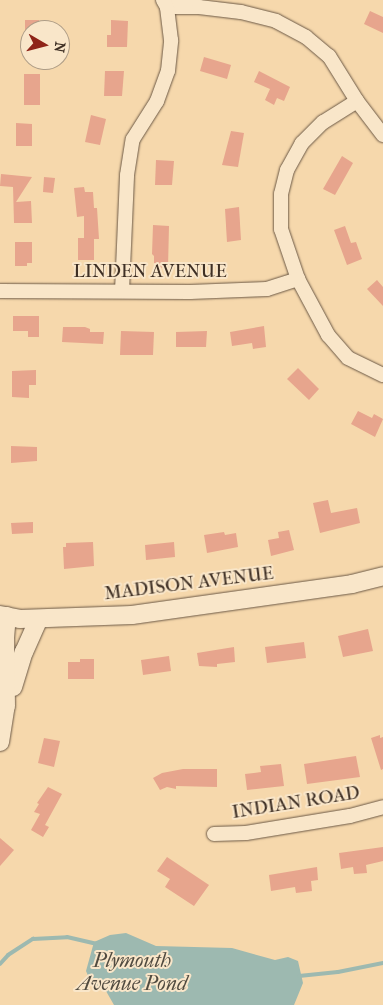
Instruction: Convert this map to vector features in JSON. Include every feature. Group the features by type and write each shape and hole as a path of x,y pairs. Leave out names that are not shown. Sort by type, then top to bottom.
{"street":[{"path":"122,292 129,166 133,139 157,101 168,71 171,40 165,4 241,12 276,20 306,37 329,56 357,101 383,135"},
{"path":"357,101 323,122 302,143 287,170 281,194 281,229 298,279 328,335 348,358 383,375"},
{"name":"LINDEN AVENUE","path":"0,291 122,292 267,289 298,279"},
{"name":"MADISON AVENUE","path":"4,616 39,619 132,615 352,584 383,576"},
{"path":"4,616 6,706"},
{"path":"0,742 6,706 24,652 39,619"},
{"name":"INDIAN ROAD","path":"214,834 246,833 350,816 383,807"}],"water":[{"name":"Plymouth Avenue Pond","path":"126,933 156,946 232,948 275,960 288,957 298,961 303,983 294,1005 114,1005 106,991 92,985 86,971 94,942 110,935"}],"building":[{"path":"370,11 383,17 383,33 364,24"},
{"path":"111,20 128,21 127,47 107,47 107,35 111,35"},
{"path":"204,57 231,65 227,79 200,71"},
{"path":"105,71 124,71 122,96 104,96"},
{"path":"259,71 290,87 284,101 277,98 274,105 265,100 270,89 254,82"},
{"path":"24,74 40,74 40,105 24,105"},
{"path":"91,115 106,119 100,145 85,142"},
{"path":"16,123 32,124 32,146 16,146"},
{"path":"231,131 244,133 238,167 222,165"},
{"path":"342,156 353,163 335,195 323,189"},
{"path":"156,160 174,161 172,185 155,185"},
{"path":"1,174 32,177 16,202 31,201 32,223 14,223 13,187 0,186"},
{"path":"44,177 55,178 53,193 43,192"},
{"path":"84,187 85,192 93,192 94,208 97,208 99,239 94,239 94,260 78,260 78,238 84,238 84,216 77,217 74,188"},
{"path":"239,207 241,240 227,242 225,209"},
{"path":"153,225 169,226 168,268 154,267 154,256 152,254"},
{"path":"345,226 351,243 356,242 362,259 347,265 334,230"},
{"path":"15,242 32,242 32,263 27,263 27,266 15,266"},
{"path":"377,280 383,287 383,306 367,289"},
{"path":"13,316 39,316 39,337 28,337 28,331 13,331"},
{"path":"264,326 266,347 253,349 252,343 232,346 230,332"},
{"path":"63,327 85,327 90,329 90,332 104,332 103,344 62,342"},
{"path":"121,331 154,332 153,355 120,355"},
{"path":"207,331 206,347 176,347 176,332"},
{"path":"298,368 319,389 309,400 287,379"},
{"path":"36,370 36,385 29,385 29,398 12,397 12,371"},
{"path":"358,411 372,418 374,414 383,419 375,437 351,424"},
{"path":"11,446 37,447 37,461 11,463"},
{"path":"328,500 331,513 357,508 360,523 320,533 313,503"},
{"path":"33,522 33,533 12,534 11,523"},
{"path":"289,530 294,550 271,556 268,540 279,538 278,532"},
{"path":"224,532 225,535 236,533 238,547 207,553 204,535"},
{"path":"93,542 94,566 64,569 63,547 66,547 66,543"},
{"path":"174,542 175,557 146,560 145,545"},
{"path":"368,629 373,651 343,657 338,636"},
{"path":"304,642 306,658 267,663 265,647"},
{"path":"234,647 235,662 217,664 217,667 199,666 197,653"},
{"path":"169,656 171,671 143,675 141,660"},
{"path":"80,659 94,659 94,679 68,679 68,662 80,662"},
{"path":"380,735 380,738 383,737 383,769 381,770 371,738"},
{"path":"44,738 60,741 54,767 38,763"},
{"path":"356,756 360,777 307,784 304,764"},
{"path":"281,764 284,786 247,790 245,774 261,772 260,766"},
{"path":"183,769 217,769 217,787 176,786 176,789 167,787 160,790 153,778 162,773"},
{"path":"48,787 62,794 45,825 49,827 43,837 31,830 40,814 34,812 39,804 37,803"},
{"path":"0,838 14,850 0,866"},
{"path":"383,847 383,861 366,865 367,873 354,874 353,867 341,869 339,853"},
{"path":"167,857 209,885 194,906 165,887 170,879 157,871"},
{"path":"317,867 318,880 311,881 312,891 296,893 295,887 271,891 269,875"}],"waterway":[{"path":"0,964 8,955 33,939 67,937 97,944"},
{"path":"299,976 338,972 383,963"}]}
